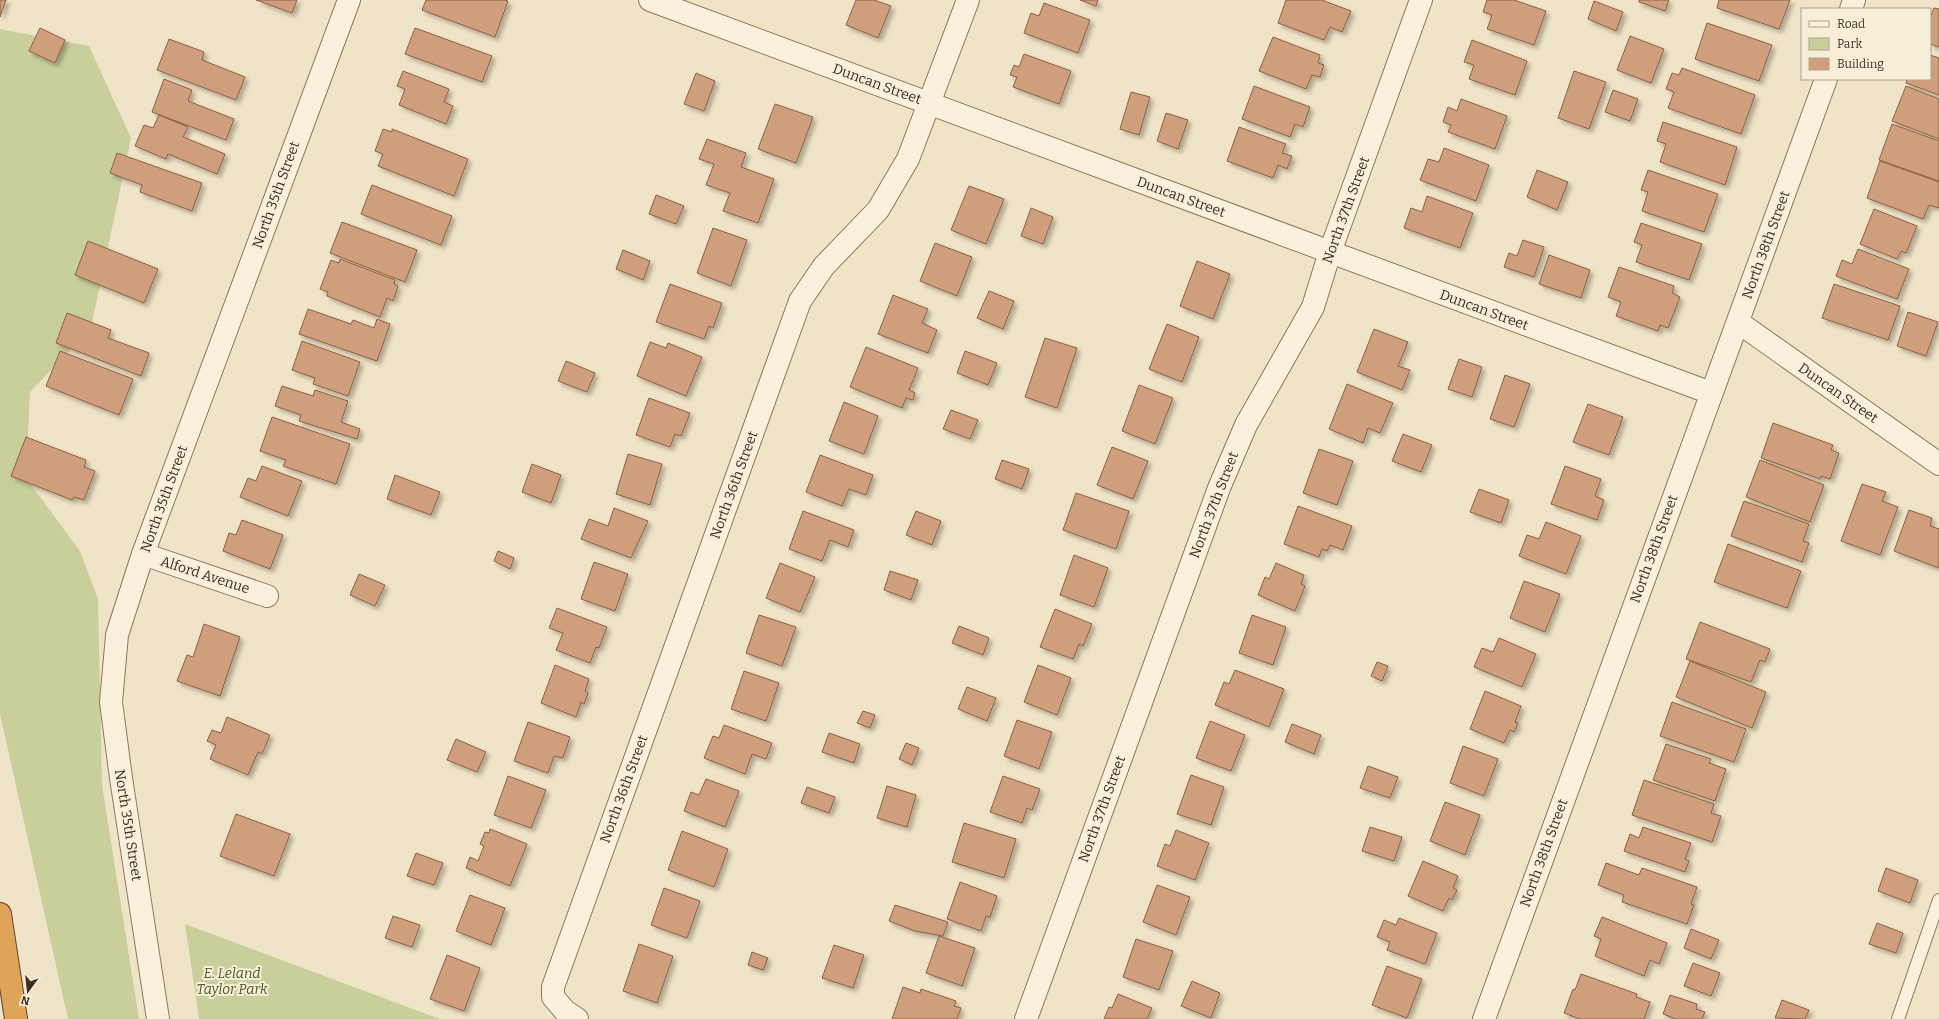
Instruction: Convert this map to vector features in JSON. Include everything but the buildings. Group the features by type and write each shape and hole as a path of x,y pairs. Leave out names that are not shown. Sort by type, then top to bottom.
{"highway":[{"path":"0,914 16,1019"}],"street":[{"name":"North 35th Street","path":"158,1019 121,778 111,702 117,635 143,554 349,0"},
{"name":"Duncan Street","path":"650,0 682,5 929,103 1711,393"},
{"name":"North 36th Street","path":"577,1019 565,1011 553,997 553,987 800,301 824,266 878,210 908,159 968,0"},
{"name":"North 37th Street","path":"1026,1019 1218,488 1246,425 1313,307 1330,252 1421,0"},
{"name":"North 38th Street","path":"1484,1019 1826,80"},
{"name":"Duncan Street","path":"1738,322 1939,464"},
{"name":"Alford Avenue","path":"143,554 267,596"}],"lane":[{"path":"1898,1019 1939,900"}],"green space":[{"path":"0,29 89,46 131,138 91,328 30,392 26,478 80,551 98,599 102,785 139,1019 68,1019 0,714"},
{"name":"E. Leland Taylor Park","path":"185,924 440,1019 199,1019"}]}
